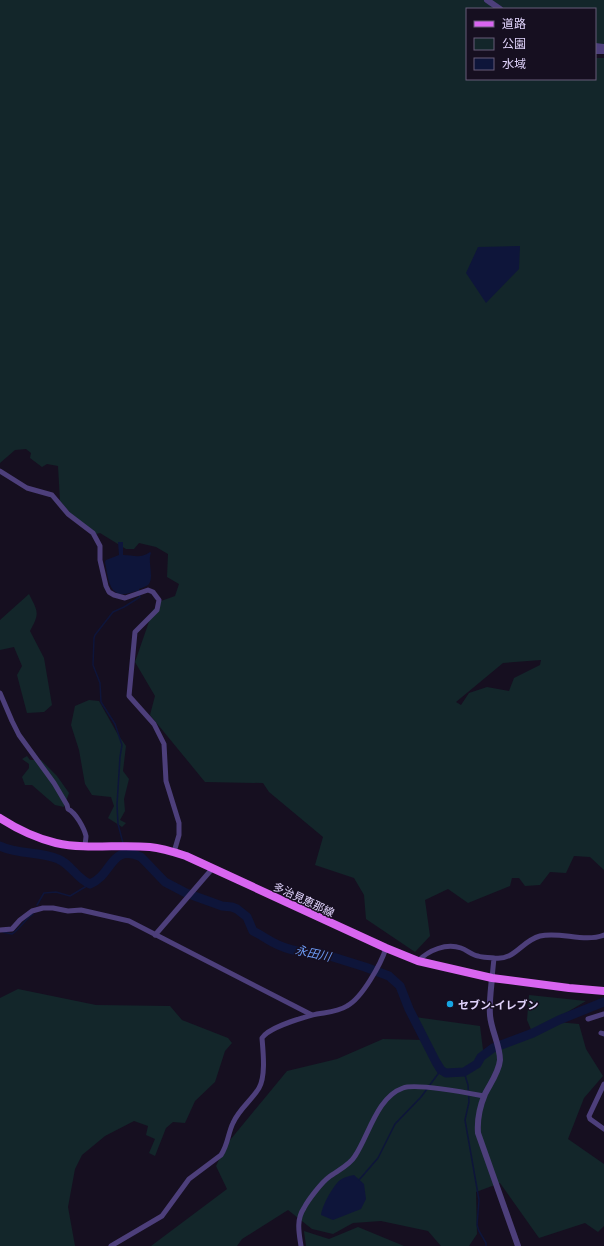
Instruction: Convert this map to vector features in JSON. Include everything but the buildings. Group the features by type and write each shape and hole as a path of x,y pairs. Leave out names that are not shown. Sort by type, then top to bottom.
{"main road":[{"name":"多治見恵那線","path":"0,818 24,832 56,843 85,846 151,847 174,852 418,961 492,978 604,991"}],"street":[{"path":"486,0 498,8"},
{"path":"0,471 27,488 52,495 68,514 93,533 100,546 100,560 106,586 109,592 125,598 148,590 153,592 159,600 157,610 135,632 129,696 154,724 164,744 166,781 178,823 179,835 174,852"},
{"path":"0,693 19,735 57,788 68,809 71,810 80,822 86,837 85,846"},
{"path":"155,935 212,868"},
{"path":"0,930 12,929 20,920 32,911 43,908 68,911 81,910 129,921 312,1016"},
{"path":"418,961 430,952 448,946 463,949 479,957 502,959 509,957 530,940 544,935 594,938 604,935"},
{"path":"111,1246 162,1216 189,1179 221,1155 236,1116 261,1086 264,1063 262,1038 264,1035 272,1029 348,1006 356,999 371,979 378,968 386,948"},
{"path":"494,958 490,1015 500,1061 494,1079 484,1096 478,1117 478,1133 518,1246"},
{"path":"588,1019 604,1014"},
{"path":"604,1084 589,1116 590,1119 604,1129"},
{"path":"301,1246 298,1224 303,1208 327,1179 354,1158 385,1101 392,1094 404,1088 417,1086 484,1096"}],"green space":[{"path":"0,0 604,0 604,45 596,45 596,8 466,8 466,80 596,80 596,58 604,58 604,870 590,857 574,856 566,873 550,872 540,885 525,886 519,878 512,878 510,886 468,903 448,889 425,900 430,936 415,952 366,919 364,895 354,878 315,865 323,837 269,792 263,783 205,782 150,715 155,696 135,662 153,610 161,601 175,596 179,584 167,577 168,554 156,547 139,543 134,549 126,549 100,533 96,534 72,515 60,501 58,466 47,464 42,467 30,458 31,453 26,449 15,450 0,463","holes":["541,660 540,665 514,678 509,691 487,687 469,693 461,705 456,702 503,663"]},
{"path":"29,594 37,612 30,631 44,658 52,705 44,712 27,713 17,675 22,666 14,647 0,650 0,620"},
{"path":"89,700 99,701 126,746 123,771 129,779 124,799 125,811 120,820 126,823 122,827 108,818 114,806 111,797 92,795 85,784 79,750 71,725 75,706"},
{"path":"27,756 30,760 41,760 57,776 69,793 64,807 55,805 32,785 25,785 22,777 29,768 29,764 22,759"},
{"path":"18,989 96,1005 170,1006 182,1020 228,1038 232,1043 225,1051 215,1082 195,1101 185,1123 173,1122 166,1128 155,1156 149,1153 155,1139 146,1135 148,1126 134,1121 105,1136 82,1155 75,1169 68,1207 75,1246 0,1246 0,998"},
{"path":"529,995 586,1001 542,1027 557,1022 579,1024 586,1049 603,1076 584,1098 568,1139 604,1164 604,1226 598,1232 585,1223 539,1238 500,1183 476,1192 477,1234 469,1246 441,1246 428,1231 381,1221 353,1223 333,1234 312,1229 288,1210 242,1239 237,1246 151,1246 227,1189 216,1166 226,1145 287,1071 337,1059 383,1039 425,1040 415,1017 480,1026 483,1050 532,1032 527,1020"},
{"path":"358,1227 404,1246 306,1246 304,1231 329,1239"}],"water":[{"path":"520,246 519,269 486,303 466,273 478,247"},
{"path":"118,542 123,542 123,555 140,556 150,552 151,553 150,582 148,585 139,589 137,593 136,591 127,594 120,594 115,592 109,583 105,562 106,560 119,555"},
{"path":"354,1175 364,1184 366,1199 361,1209 333,1220 321,1215 327,1198 337,1183 340,1180"}],"waterway":[{"path":"123,843 118,824 117,805 122,745 115,724 101,702 100,683 93,665 94,638 113,612 140,597 139,594"},
{"name":"永田川","path":"0,846 14,851 44,855 63,861 81,879 90,884 98,880 117,857 123,854 131,854 141,857 165,882 186,893 222,906 237,909 247,917 253,931 278,945 291,950 317,952 389,976 400,986 409,1009 436,1062 441,1070 446,1073 464,1072 477,1064 481,1057 493,1048 533,1033 559,1020 604,1002"},
{"name":"永田川","path":"124,848 125,853"},
{"path":"37,905 44,893 56,892 70,896 90,884"},
{"path":"3,932 12,934 33,914"},
{"path":"429,1086 441,1070"},
{"path":"464,1072 468,1085 469,1102 465,1120 479,1200 477,1225 486,1246"},
{"path":"359,1180 378,1158 395,1124 427,1089"}],"place":[{"name":"セブン-イレブン","path":"450,1004"}]}
